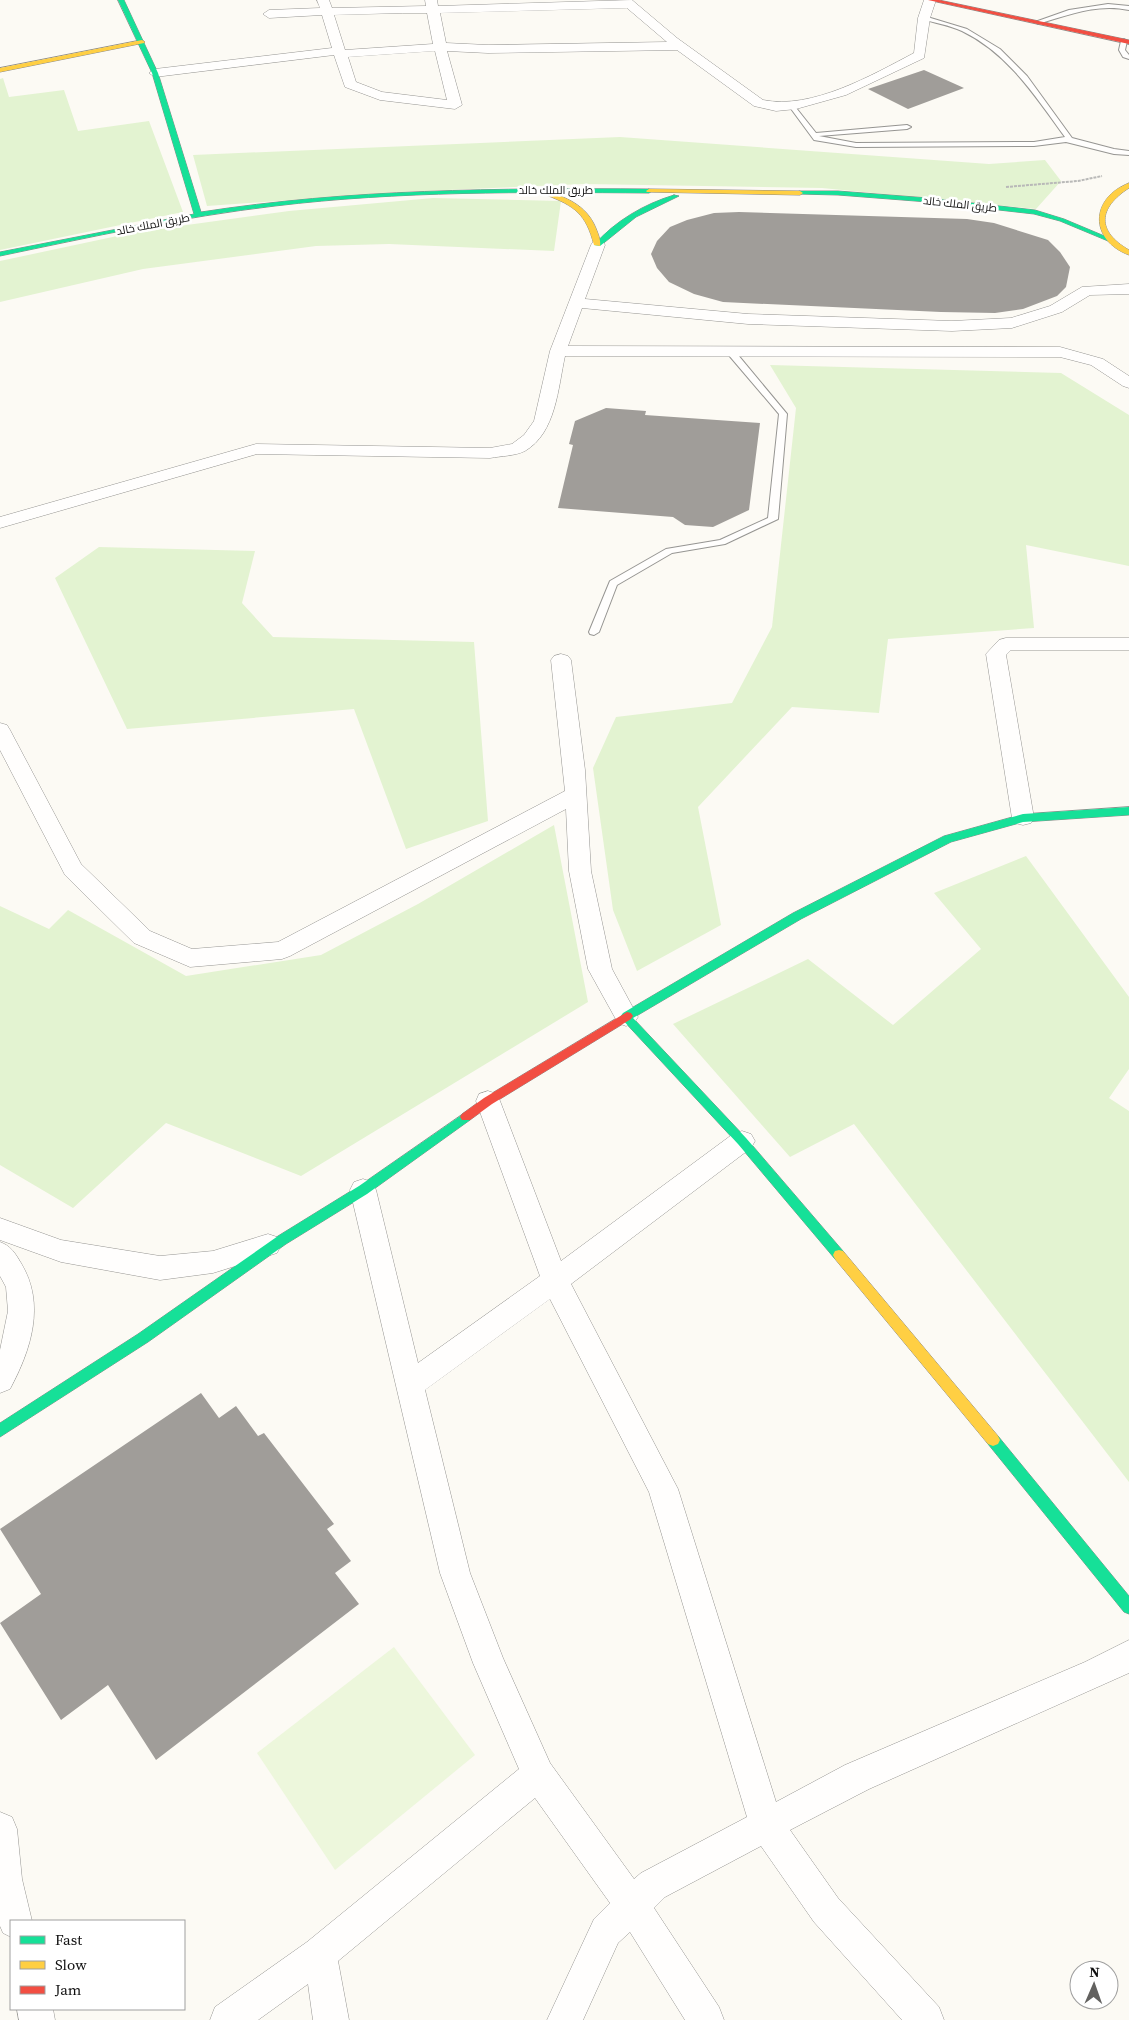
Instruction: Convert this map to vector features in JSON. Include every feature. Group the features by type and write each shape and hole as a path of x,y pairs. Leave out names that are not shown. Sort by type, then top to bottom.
{"street":[{"path":"121,0 142,42 155,74 198,215"},
{"path":"269,14 324,5 564,7 626,2 679,46 768,107 816,102 825,99 883,75 920,55 924,18 930,0 1126,41"},
{"path":"324,5 350,84 380,96 455,106 432,5"},
{"path":"0,70 142,42"},
{"path":"155,74 339,53 440,46 488,49 679,46"},
{"path":"1110,240 1103,226 1101,213 1112,197 1129,185"},
{"path":"534,190 558,197 586,212 595,228 598,246"},
{"name":"طريق الملك خالد","path":"0,254 198,215 316,200 534,190 838,193 1000,208 1035,212 1062,220 1110,240 1129,253"},
{"path":"0,523 256,449 490,453 517,448 530,439 542,421 558,351 598,246 620,225 648,206 666,198 690,193 741,192"},
{"path":"577,302 748,319 952,326 1012,323 1056,308 1087,290 1129,289"},
{"path":"558,351 1060,352 1097,362 1129,383"},
{"path":"1023,818 996,654 1006,644 1129,644"},
{"path":"561,660 575,770 580,871 600,969 626,1017 742,1141 958,1397 1129,1607"},
{"path":"0,730 73,869 142,937 190,958 282,950 576,795"},
{"path":"0,1430 143,1338 282,1240 363,1190 488,1101 797,916 948,839 1023,818 1129,811"},
{"path":"488,1101 555,1281 663,1489 766,1824 826,1910 926,2020"},
{"path":"410,1385 555,1281 742,1141"},
{"path":"363,1190 455,1573 489,1663 538,1775 633,1906 706,2020"},
{"path":"0,1229 61,1251 160,1268 213,1262 282,1240"},
{"path":"0,1253 19,1285 22,1323 7,1368 0,1380"},
{"path":"565,2020 606,1931 654,1885 857,1777 1096,1673 1129,1656"},
{"path":"228,2020 319,1954 538,1775"},
{"path":"0,1829 5,1879 15,1920"},
{"path":"319,1954 331,2020"}],"lane":[{"path":"1038,22 1094,3 1114,3 1129,8"},
{"path":"924,18 965,30 999,52 1018,69 1070,140"},
{"path":"1126,41 1122,50 1125,56 1129,57"},
{"path":"791,105 817,138 856,145 1034,144 1055,140 1070,140 1118,153 1129,153"},
{"path":"814,134 907,127"},
{"path":"594,632 614,583 670,551 722,542 773,519 783,414 730,351"}],"green space":[{"path":"3,78 9,97 64,90 78,131 149,121 183,212 0,250 0,79"},
{"path":"620,137 989,164 1045,160 1061,181 1036,209 822,188 584,184 402,192 207,206 193,155"},
{"path":"433,198 561,201 554,251 389,244 316,246 143,269 0,302 0,261 136,232 289,211"},
{"path":"770,365 1061,373 1129,415 1129,566 1026,545 1034,628 888,639 879,713 792,707 698,807 721,925 637,971 613,910 593,768 616,717 732,703 772,627 796,408"},
{"path":"99,547 255,551 242,603 273,637 474,642 488,821 406,849 354,709 127,729 55,578"},
{"path":"554,825 588,1002 301,1176 166,1123 73,1208 0,1165 0,906 49,929 68,910 186,976 321,955 418,904"},
{"path":"1026,856 1129,997 1129,1069 1109,1098 1129,1111 1129,1482 854,1124 790,1157 673,1024 808,959 893,1025 981,949 934,893"},
{"path":"394,1647 475,1755 335,1870 257,1753"}],"building":[{"path":"924,70 964,88 908,109 868,89"},
{"path":"739,212 967,219 994,223 1048,240 1060,252 1070,267 1066,287 1057,296 1023,309 995,313 723,302 694,294 669,282 657,268 651,254 657,241 670,227 687,220 714,213"},
{"path":"606,408 646,411 645,415 760,423 749,510 713,527 685,525 673,517 558,508 573,445 569,444 575,421"},
{"path":"201,1393 219,1418 236,1406 258,1436 264,1433 334,1524 327,1529 351,1561 335,1573 359,1604 156,1760 108,1685 61,1720 0,1623 41,1594 0,1529"}],"traffic: fast":[{"path":"121,0 155,73 198,215"},
{"path":"0,254 197,215 317,200 441,193 649,191"},
{"path":"800,193 838,193 928,200 1035,212 1062,220 1110,240"},
{"path":"598,245 634,216 654,204 676,196"},
{"path":"627,1016 797,916 948,839 1023,818 1129,811"},
{"path":"626,1017 742,1141 839,1255"},
{"path":"0,1431 143,1338 282,1240 363,1190 466,1117"},
{"path":"993,1440 1129,1607"}],"traffic: slow":[{"path":"0,70 142,42"},
{"path":"1129,185 1115,195 1102,215 1104,231 1109,239 1129,253"},
{"path":"649,191 800,193"},
{"path":"548,194 568,202 582,211 592,225 598,245"},
{"path":"839,1255 993,1440"}],"traffic: jam":[{"path":"931,0 1129,42"},
{"path":"466,1117 488,1101 627,1016"}]}
